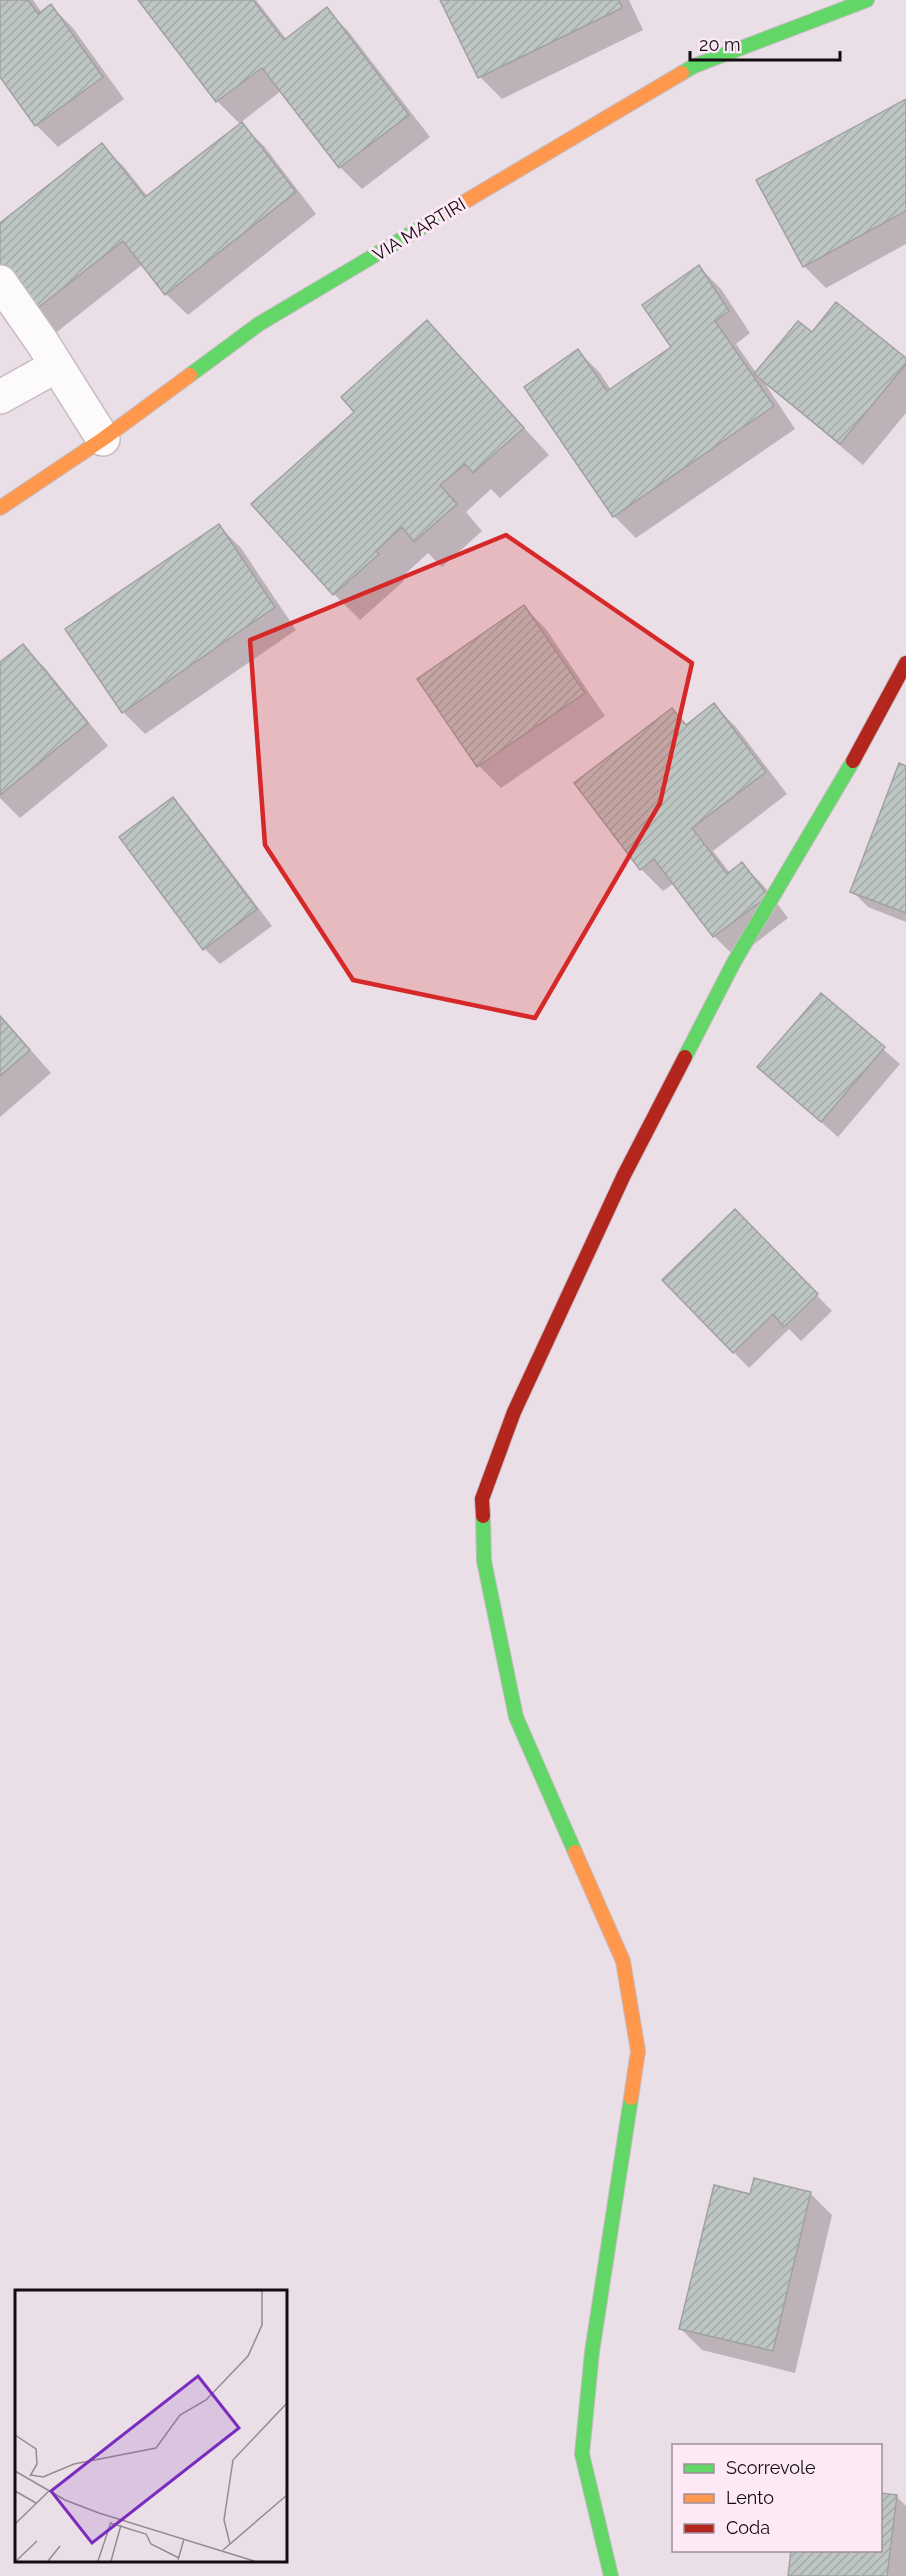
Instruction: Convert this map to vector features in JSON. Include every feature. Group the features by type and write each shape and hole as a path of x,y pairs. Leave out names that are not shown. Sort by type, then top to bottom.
{"street":[{"name":"VIA MARTIRI","path":"0,508 103,439 259,324 694,66 867,0"},
{"path":"0,282 103,439"},
{"path":"0,397 56,366"},
{"path":"611,2576 582,2454 592,2352 638,2051 623,1961 516,1717 484,1561 482,1499 514,1412 624,1175 734,962 868,735 906,663"}],"highlighted area":[{"path":"506,535 692,663 660,803 535,1018 353,980 265,845 250,640"}],"building":[{"path":"0,0 28,0 38,14 51,4 103,77 35,126 0,77"},
{"path":"138,0 253,0 284,40 327,7 409,115 339,168 262,68 216,102"},
{"path":"440,0 619,0 622,8 478,78"},
{"path":"906,99 906,211 803,267 756,180"},
{"path":"242,122 296,192 165,295 123,241 30,314 0,275 0,223 102,143 145,197"},
{"path":"699,265 729,311 715,321 774,406 613,517 524,387 578,349 607,391 671,347 642,305"},
{"path":"836,302 906,358 906,364 840,444 754,374 798,321 812,332"},
{"path":"427,320 524,428 473,473 465,464 440,485 457,504 414,542 402,527 376,551 379,554 333,595 251,504 354,412 341,397"},
{"path":"219,524 275,607 122,713 65,629"},
{"path":"524,605 585,693 477,767 417,679"},
{"path":"23,644 88,723 0,795 0,662"},
{"path":"714,703 766,772 692,828 727,874 742,862 768,896 713,937 654,859 640,870 574,783 672,708 686,725"},
{"path":"899,763 906,766 906,913 850,892"},
{"path":"173,797 257,909 203,950 119,837"},
{"path":"821,993 885,1047 821,1122 757,1067"},
{"path":"0,1016 30,1050 0,1076"},
{"path":"735,1209 818,1294 784,1327 773,1314 733,1353 662,1280"},
{"path":"754,2178 811,2192 773,2351 679,2329 714,2185 750,2194"},
{"path":"882,2493 897,2495 887,2576 788,2576 791,2552 882,2552"}],"traffic: fast":[{"path":"682,73 694,66 867,0"},
{"path":"190,375 259,324 444,214"},
{"path":"685,1057 734,962 853,761"},
{"path":"483,1516 484,1561 516,1717 575,1852"},
{"path":"611,2576 582,2454 592,2352 631,2098"}],"traffic: slow":[{"path":"444,214 682,73"},
{"path":"0,508 103,439 190,375"},
{"path":"575,1852 623,1961 638,2051 631,2098"}],"traffic: jam":[{"path":"853,761 906,663"},
{"path":"483,1516 482,1499 514,1412 624,1175 685,1057"}]}
